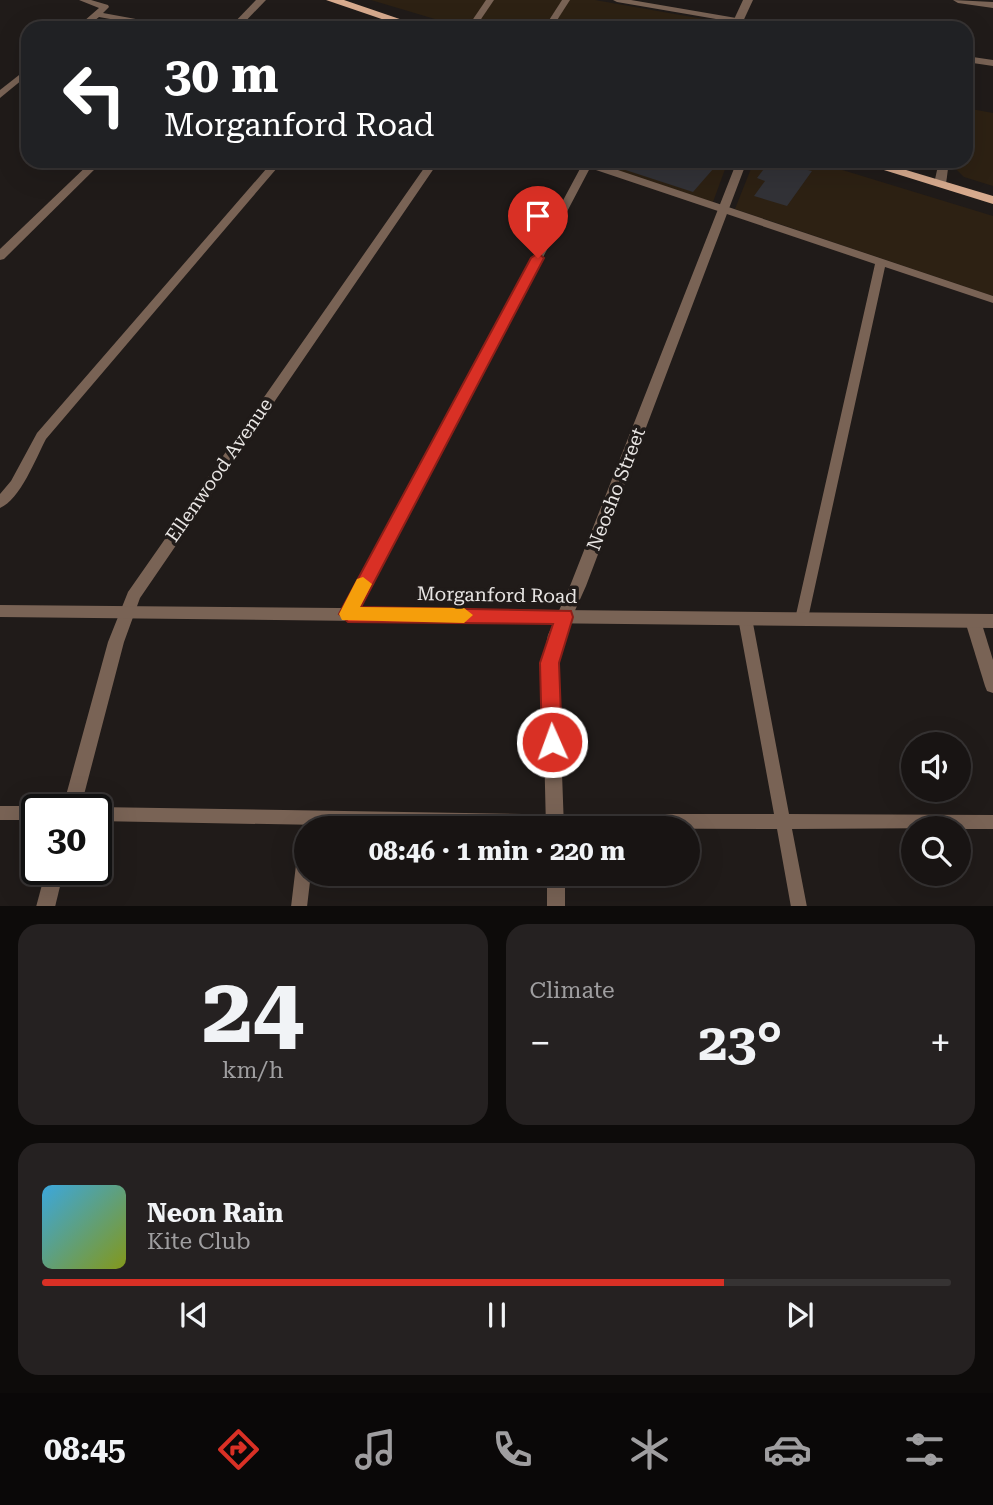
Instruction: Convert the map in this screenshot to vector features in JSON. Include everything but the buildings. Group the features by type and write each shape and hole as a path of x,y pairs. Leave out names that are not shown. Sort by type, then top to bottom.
{"main road":[{"path":"332,0 398,21"},
{"path":"886,168 993,200"}],"street":[{"path":"241,21 261,0"},
{"path":"738,21 748,0"},
{"path":"958,0 993,5"},
{"path":"0,256 91,168"},
{"name":"Ellenwood Avenue","path":"75,794 125,612 142,581 429,168"},
{"name":"Neosho Street","path":"554,816 550,663 564,617 739,168"},
{"path":"940,184 943,168"},
{"name":"Morganford Road","path":"0,611 993,621"},
{"path":"973,621 993,686"},
{"path":"45,906 51,885"},
{"path":"556,886 556,906"}],"lane":[{"path":"83,0 105,7 88,21"},
{"path":"476,21 490,0"},
{"path":"552,21 566,0"},
{"path":"617,0 722,21"},
{"path":"97,14 136,21"},
{"path":"973,60 993,63"},
{"path":"0,95 21,77"},
{"path":"0,503 16,484 41,436 272,168"},
{"path":"348,614 581,168"},
{"path":"601,168 993,300"},
{"path":"802,618 881,262"},
{"path":"746,618 799,906"},
{"path":"0,813 21,813"},
{"path":"112,815 294,821"},
{"path":"700,824 993,822"},
{"path":"299,906 301,886"}],"shaded area":[{"path":"371,0 595,0 715,21 442,21"},
{"path":"973,109 993,113 993,186 964,177 955,168 973,168"},
{"path":"610,168 725,168 713,202"},
{"path":"751,168 836,168 993,216 993,296 735,209"}],"slow traffic":[{"path":"363,584 348,614 464,615"}],"route":[{"path":"538,258 348,614 564,617 556,635 550,663 552,742"}]}
